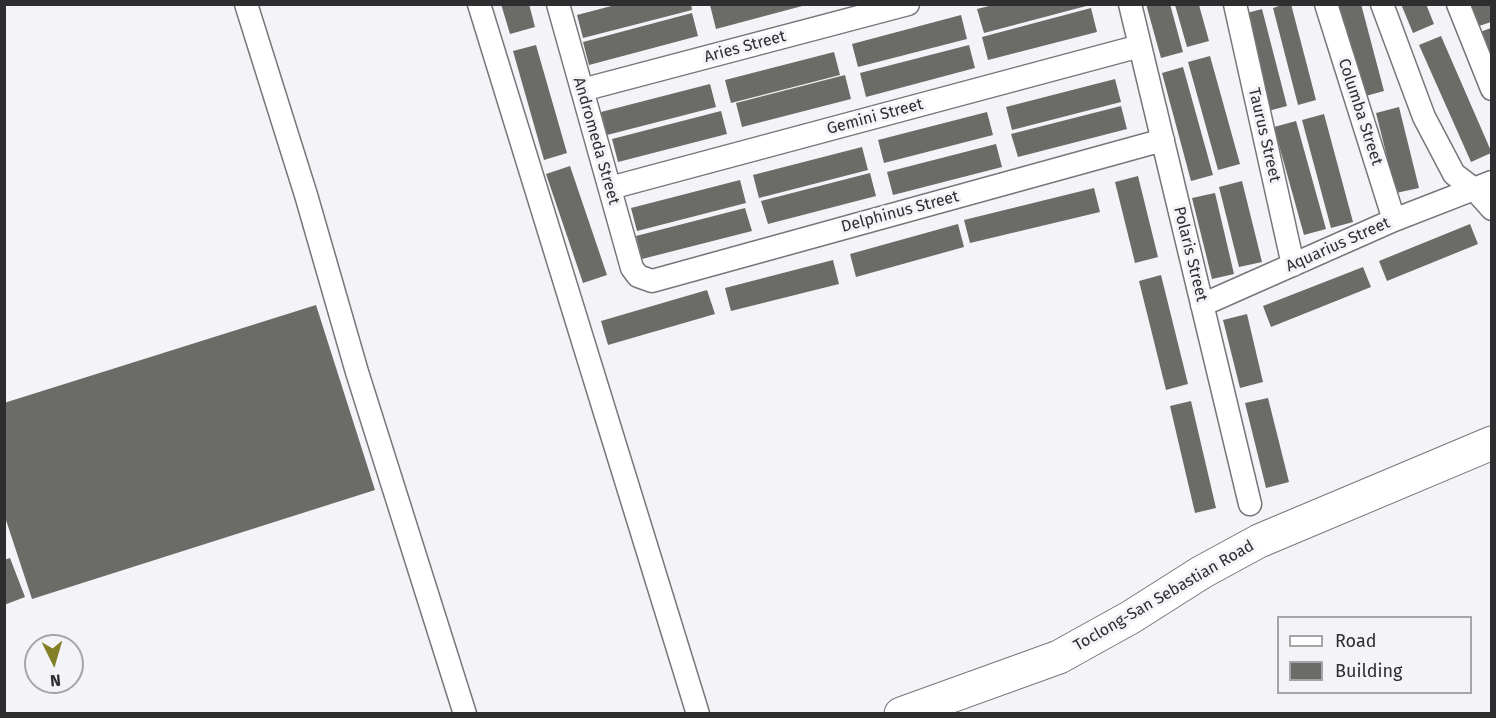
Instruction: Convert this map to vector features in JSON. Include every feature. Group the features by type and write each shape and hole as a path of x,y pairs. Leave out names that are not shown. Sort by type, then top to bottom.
{"street":[{"path":"246,4 306,195 357,372 465,714"},
{"path":"479,4 698,714"},
{"name":"Andromeda Street","path":"558,4 632,268 638,276"},
{"name":"Aries Street","path":"582,90 908,4"},
{"name":"Polaris Street","path":"1130,4 1250,504"},
{"name":"Taurus Street","path":"1235,4 1293,265"},
{"name":"Columba Street","path":"1326,4 1394,220"},
{"path":"1382,4 1424,117 1454,174 1483,186 1491,210"},
{"path":"1458,4 1490,81"},
{"name":"Gemini Street","path":"610,188 1140,46"},
{"name":"Delphinus Street","path":"638,276 652,281 1163,140"},
{"name":"Aquarius Street","path":"1202,305 1394,220 1483,186"},
{"name":"Toclong-San Sebastian Road","path":"901,714 1059,657 1259,541 1491,443"}],"building":[{"path":"501,4 529,4 535,27 510,34"},
{"path":"619,4 691,4 692,10 583,38 577,15"},
{"path":"997,4 1090,5 984,33 977,9"},
{"path":"1146,4 1170,4 1183,52 1161,58"},
{"path":"1291,4 1316,100 1298,105 1273,8"},
{"path":"1337,4 1361,4 1384,91 1362,97"},
{"path":"1401,4 1426,4 1434,24 1413,33"},
{"path":"1491,4 1491,22 1476,27 1468,6"},
{"path":"710,5 806,5 716,29"},
{"path":"1175,5 1199,5 1209,41 1187,47"},
{"path":"1091,8 1097,32 988,60 982,37"},
{"path":"1262,9 1287,106 1268,111 1243,14"},
{"path":"692,13 698,36 589,65 583,42"},
{"path":"961,15 967,39 858,67 852,44"},
{"path":"1491,28 1491,53 1488,54 1480,32"},
{"path":"1441,36 1491,151 1471,162 1419,45"},
{"path":"536,45 567,153 544,160 513,51"},
{"path":"969,45 975,68 866,97 860,73"},
{"path":"834,52 840,75 731,103 725,80"},
{"path":"1210,56 1240,164 1218,170 1188,62"},
{"path":"1183,67 1213,175 1191,181 1162,73"},
{"path":"845,75 851,99 742,127 736,103"},
{"path":"1115,79 1121,102 1012,130 1006,107"},
{"path":"710,84 716,107 607,135 601,112"},
{"path":"1121,106 1127,129 1018,157 1011,134"},
{"path":"1399,107 1419,188 1396,193 1376,113"},
{"path":"721,111 727,134 618,162 612,139"},
{"path":"987,112 993,135 884,163 878,140"},
{"path":"1324,114 1353,222 1331,228 1302,120"},
{"path":"1296,121 1326,229 1304,235 1274,127"},
{"path":"996,144 1002,167 893,195 887,172"},
{"path":"862,147 868,170 759,198 753,175"},
{"path":"570,166 607,275 583,283 546,174"},
{"path":"870,173 876,196 768,224 761,201"},
{"path":"1138,176 1158,257 1135,263 1115,182"},
{"path":"740,180 746,203 637,231 631,208"},
{"path":"1242,181 1262,262 1239,267 1219,187"},
{"path":"1094,188 1100,212 970,243 964,220"},
{"path":"1215,193 1234,274 1212,279 1192,198"},
{"path":"745,208 752,231 642,259 636,236"},
{"path":"958,224 964,247 856,277 850,254"},
{"path":"1470,224 1478,244 1387,281 1379,261"},
{"path":"833,260 839,284 731,311 725,288"},
{"path":"1363,267 1371,287 1271,327 1263,306"},
{"path":"1161,275 1188,384 1166,390 1139,281"},
{"path":"707,290 715,314 608,345 601,321"},
{"path":"316,305 375,490 32,599 4,514 4,403"},
{"path":"1247,314 1263,382 1240,388 1223,320"},
{"path":"1268,398 1289,482 1266,488 1245,403"},
{"path":"1191,401 1216,508 1195,513 1170,406"},
{"path":"10,558 25,597 4,605 4,560"}]}
